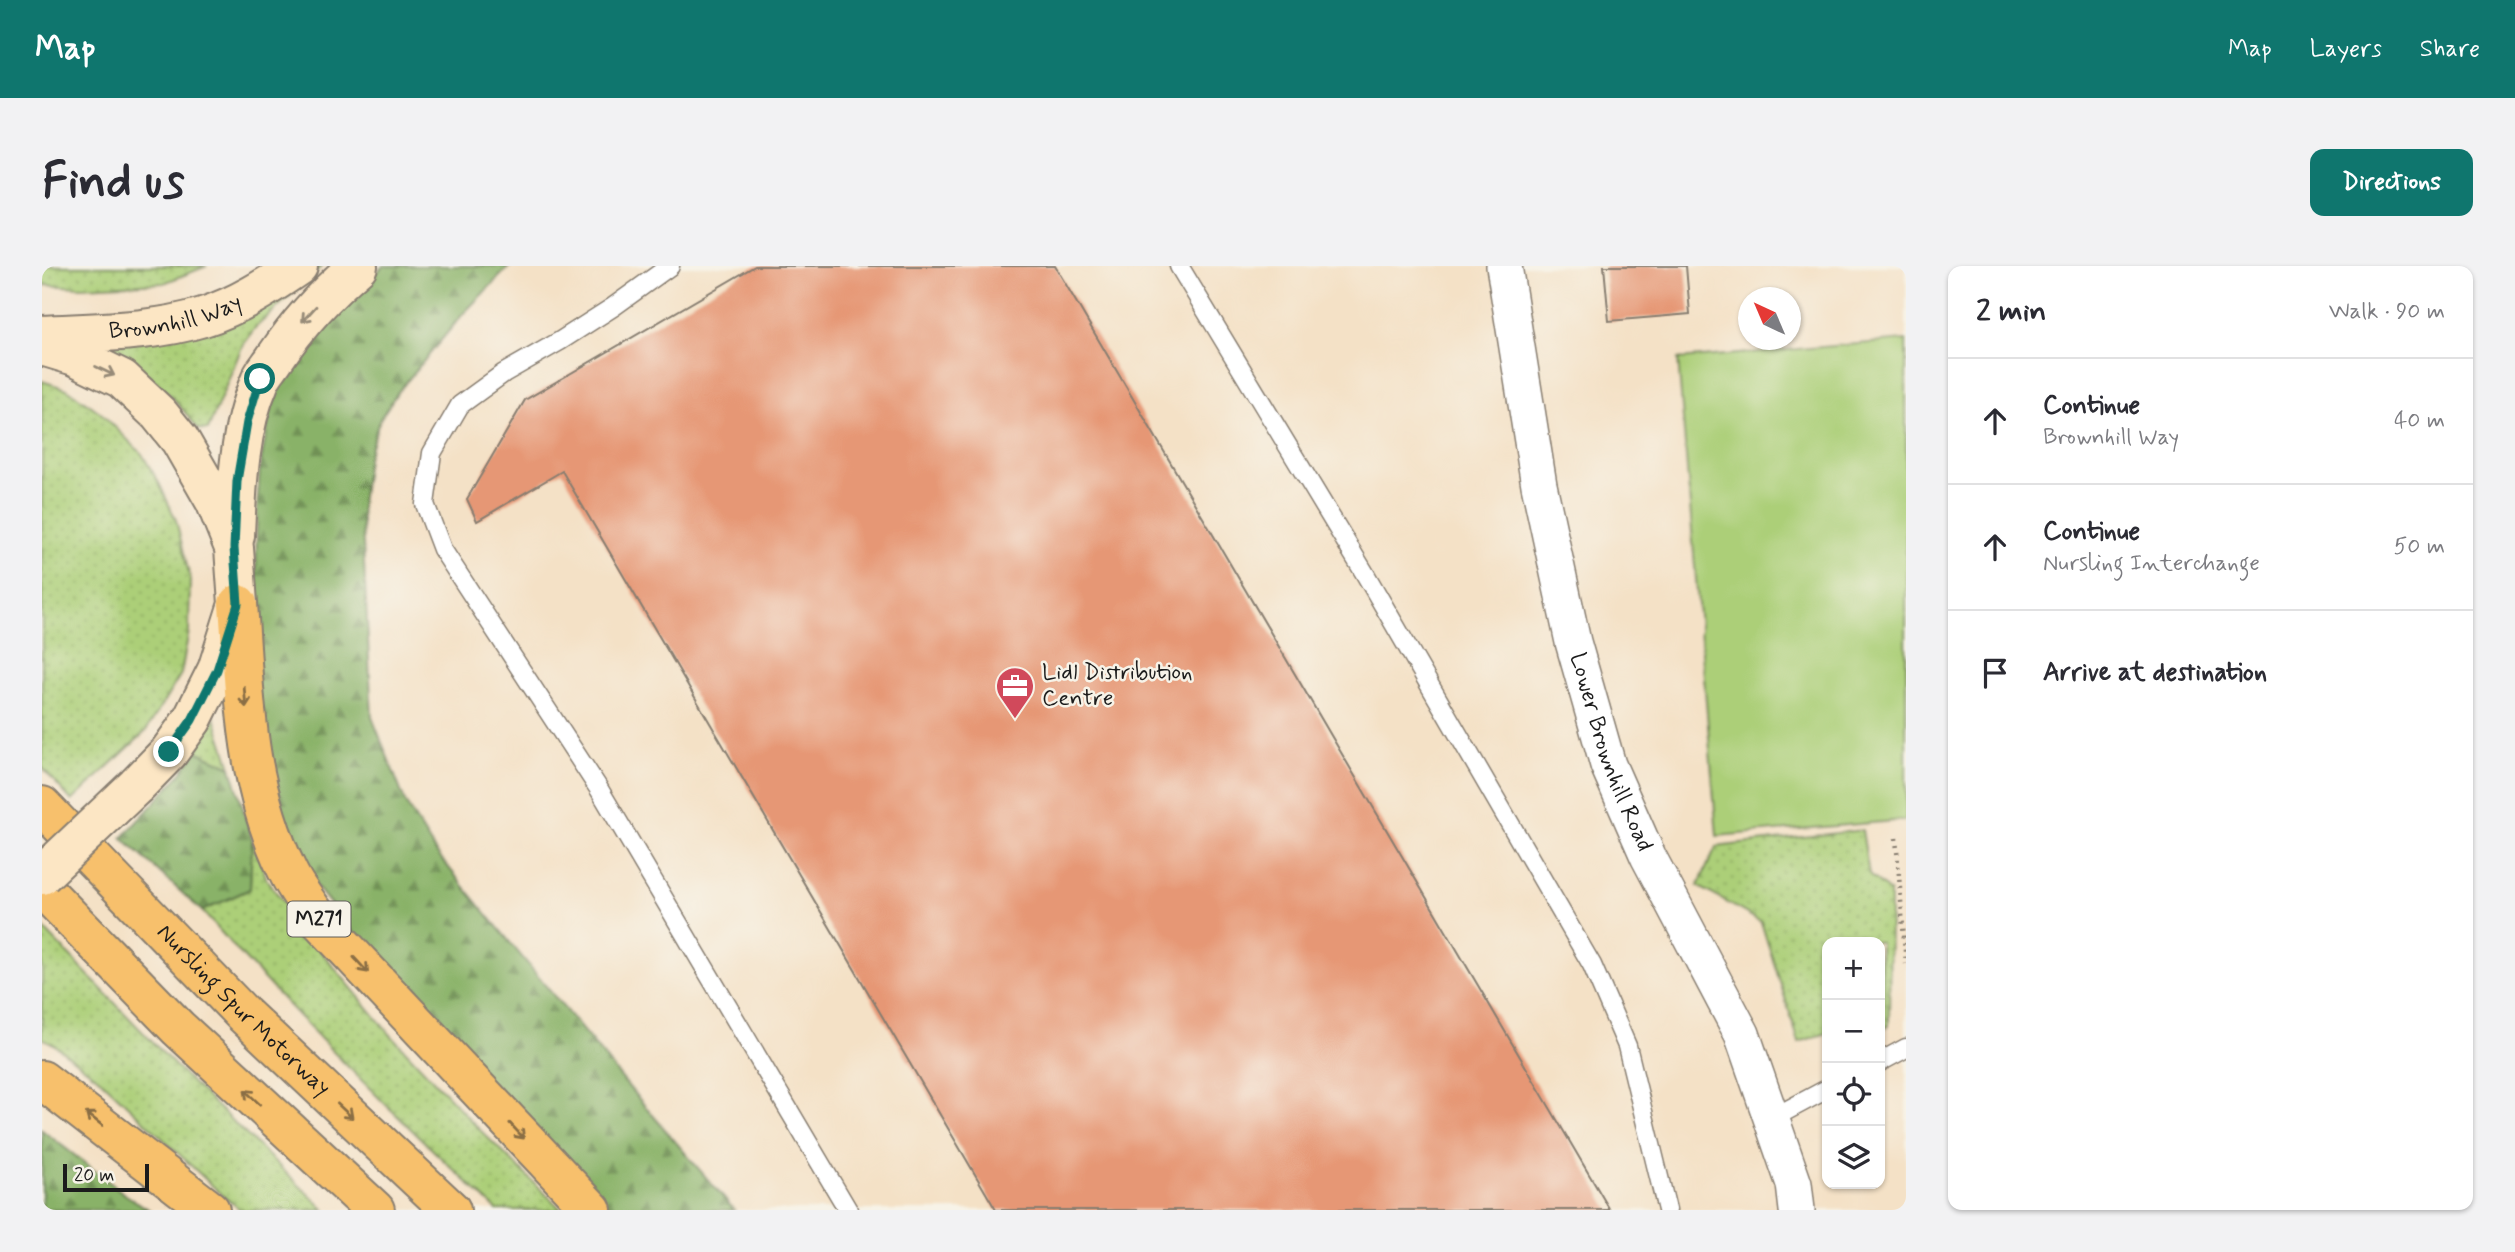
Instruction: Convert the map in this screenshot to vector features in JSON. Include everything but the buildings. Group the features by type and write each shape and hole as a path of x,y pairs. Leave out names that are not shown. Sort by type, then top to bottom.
{"highway":[{"name":"M271","path":"238,604 249,751 264,814 288,873 320,921 592,1210"},
{"name":"Nursling Spur Motorway","path":"42,806 243,1014 451,1210"},
{"path":"42,888 178,1028 374,1210"},
{"path":"42,1080 210,1210"}],"street":[{"name":"Brownhill Way","path":"42,335 151,328 204,317 258,293 298,266"},
{"path":"42,875 169,752 192,720 217,670 238,604 234,548 237,481 247,422 260,379 291,334 335,285 358,266"},
{"name":"Lower Brownhill Road","path":"1504,266 1542,498 1573,642 1608,765 1648,856 1742,1034 1794,1184 1797,1210"},
{"path":"42,346 75,356 122,379 159,414 180,440 215,501 234,548"}],"lane":[{"path":"670,266 571,334 503,373 460,405 432,453 425,504 442,549 599,789 848,1210"},
{"path":"1179,266 1364,572 1592,965 1627,1046 1667,1210"},
{"path":"1885,1059 1906,1048"},
{"path":"1771,1119 1822,1092"}],"path":[{"path":"1896,838 1906,964"}],"green space":[{"path":"42,266 207,266 164,283 82,287 42,285"},
{"path":"309,266 322,266 255,328 243,344 208,430 198,429 157,383 106,348"},
{"path":"383,266 510,266 463,314 397,393 380,419 367,458 361,504 372,717 406,804 435,851 734,1210 607,1210 420,1015 293,858 254,722 260,466 272,404 287,370 310,339"},
{"path":"1906,340 1906,820 1717,836 1678,359"},
{"path":"42,381 67,389 100,412 142,454 176,520 190,578 189,631 181,674 146,731 72,801 42,767"},
{"path":"215,718 231,767 196,751"},
{"path":"196,751 231,767 252,839 250,889 202,911 122,838 179,776"},
{"path":"1862,830 1869,875 1890,892 1889,1025 1885,1027 1885,937 1822,937 1822,1035 1799,1042 1761,922 1698,886 1716,847"},
{"path":"252,839 267,880 322,953 390,1034 478,1128 562,1210 497,1210 345,1064 202,911 250,889"},
{"path":"42,927 182,1073 325,1210 241,1210 101,1080 42,1038"},
{"path":"42,1130 126,1195 150,1210 42,1210"}],"place":[{"name":"Lidl Distribution Centre","path":"1015,720"}],"route":[{"path":"169,752 192,720 217,670 238,604 234,548 237,481 247,422 260,379"}]}
